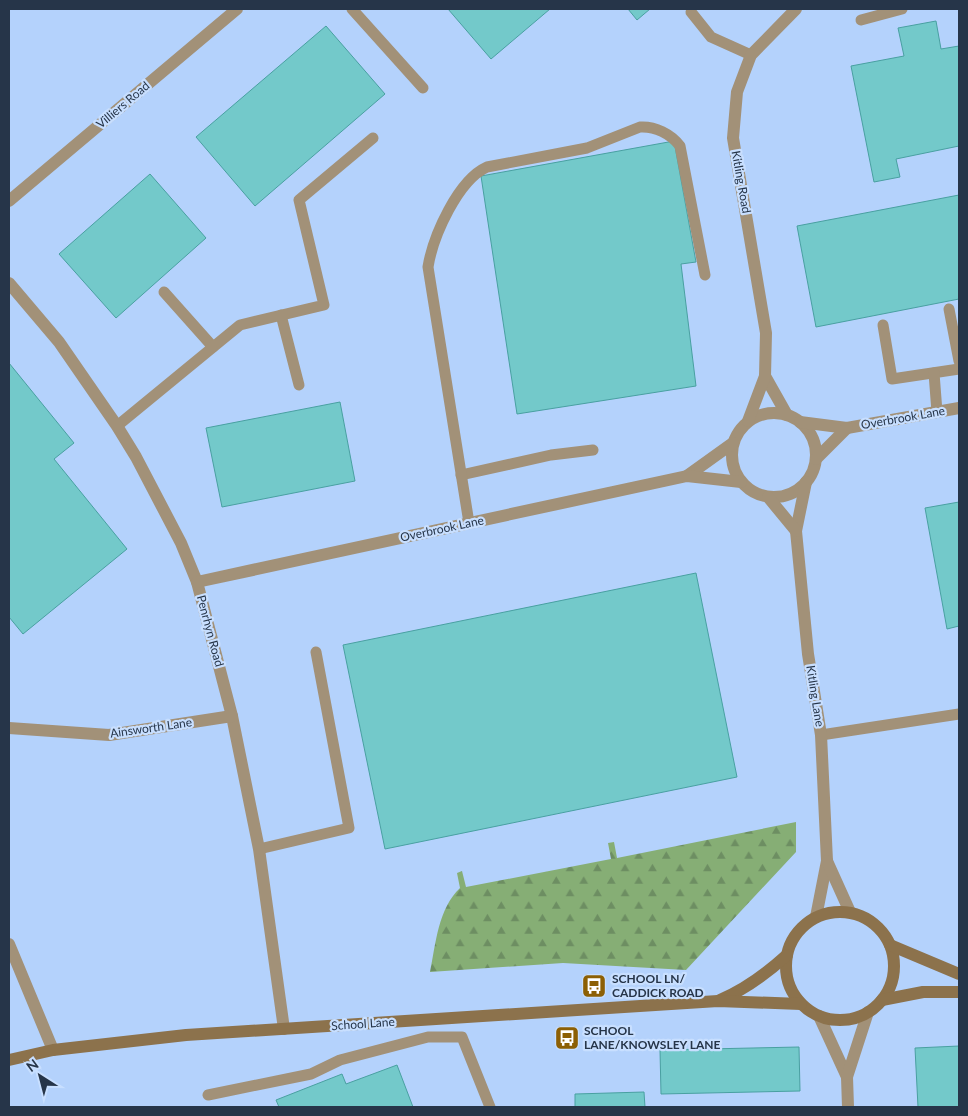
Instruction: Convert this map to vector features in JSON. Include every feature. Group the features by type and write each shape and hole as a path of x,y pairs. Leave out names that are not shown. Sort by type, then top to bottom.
{"main road":[{"path":"833,911 850,912 867,918 881,930 890,945 894,964 892,983 882,1000 868,1012 852,1019 835,1020 819,1016 801,1004 788,982 787,955 792,940 802,926 816,917 833,911"},
{"path":"890,945 959,974"},
{"name":"School Lane","path":"718,1001 741,991 767,974 787,955"},
{"path":"882,1000 924,992 959,992"},
{"name":"School Lane","path":"9,1060 53,1050 186,1035 718,1001 801,1004"}],"street":[{"name":"Villiers Road","path":"9,201 237,9"},
{"name":"Kitling Road","path":"748,421 766,376 766,333 733,138 737,92 751,55 796,9"},
{"name":"Penrhyn Road","path":"9,283 59,342 117,426 182,543 197,582 232,716 259,849 284,1029"},
{"name":"Kitling Road","path":"766,376 787,415"},
{"name":"Overbrook Lane","path":"800,422 847,428 959,408"},
{"path":"774,413 787,415 800,422 809,432 814,445 816,459 812,472 806,482 795,491 782,496 768,497 749,489 741,482 734,471 731,457 733,444 739,431 748,421 760,415 774,413"},
{"name":"Overbrook Lane","path":"816,459 847,428"},
{"name":"Overbrook Lane","path":"687,476 733,444"},
{"name":"Overbrook Lane","path":"197,582 687,476 741,482"},
{"name":"Kitling Lane","path":"806,482 796,531 808,654 821,735 827,861 816,917"},
{"path":"768,497 796,531"},
{"name":"Ainsworth Lane","path":"9,728 109,735 232,716"},
{"name":"Kitling Lane","path":"827,861 850,912"},
{"path":"9,944 53,1050"},
{"path":"848,1107 847,1077 868,1012"},
{"path":"819,1016 847,1077"}],"lane":[{"path":"352,9 423,88"},
{"path":"861,20 902,9"},
{"path":"691,12 711,37 751,55"},
{"path":"469,523 428,267 431,251 441,226 466,184 477,171 487,167 587,148 640,127 650,126 675,139 680,146 705,275"},
{"path":"117,426 240,325 324,305 299,200 374,138"},
{"path":"164,292 213,347"},
{"path":"949,309 959,361"},
{"path":"281,315 299,385"},
{"path":"883,325 892,379 959,369"},
{"path":"934,373 937,412"},
{"path":"462,475 551,454 593,450"},
{"path":"259,849 349,828 316,652"},
{"path":"821,735 959,714"},
{"path":"208,1095 311,1074 340,1060 428,1037 462,1037 490,1107"}],"green space":[{"path":"796,822 796,852 686,970 563,963 430,972 442,916 453,896 460,888 457,873 462,871 466,887 611,859 608,843 614,842 617,858"}],"building":[{"path":"448,9 550,9 491,59"},
{"path":"628,9 650,9 637,20"},
{"path":"936,21 941,49 959,46 959,146 896,159 900,177 874,182 851,66 904,56 898,28"},
{"path":"326,26 385,94 255,206 196,137"},
{"path":"674,141 696,262 681,264 696,386 517,414 481,176"},
{"path":"150,174 206,238 116,318 59,254"},
{"path":"959,195 959,299 816,327 797,226"},
{"path":"9,363 74,443 54,459 127,549 23,634 9,617"},
{"path":"340,402 355,481 222,507 206,428"},
{"path":"959,502 959,626 947,629 925,508"},
{"path":"696,573 737,777 385,849 343,645"},
{"path":"959,1046 959,1107 918,1107 915,1048"},
{"path":"799,1047 800,1091 661,1094 660,1050"},
{"path":"397,1065 413,1107 279,1107 276,1100 342,1074 346,1084"},
{"path":"644,1092 645,1107 575,1107 575,1094"}],"place":[{"name":"SCHOOL LN/ CADDICK ROAD","path":"594,986"},
{"name":"SCHOOL LANE/KNOWSLEY LANE","path":"567,1038"}]}
